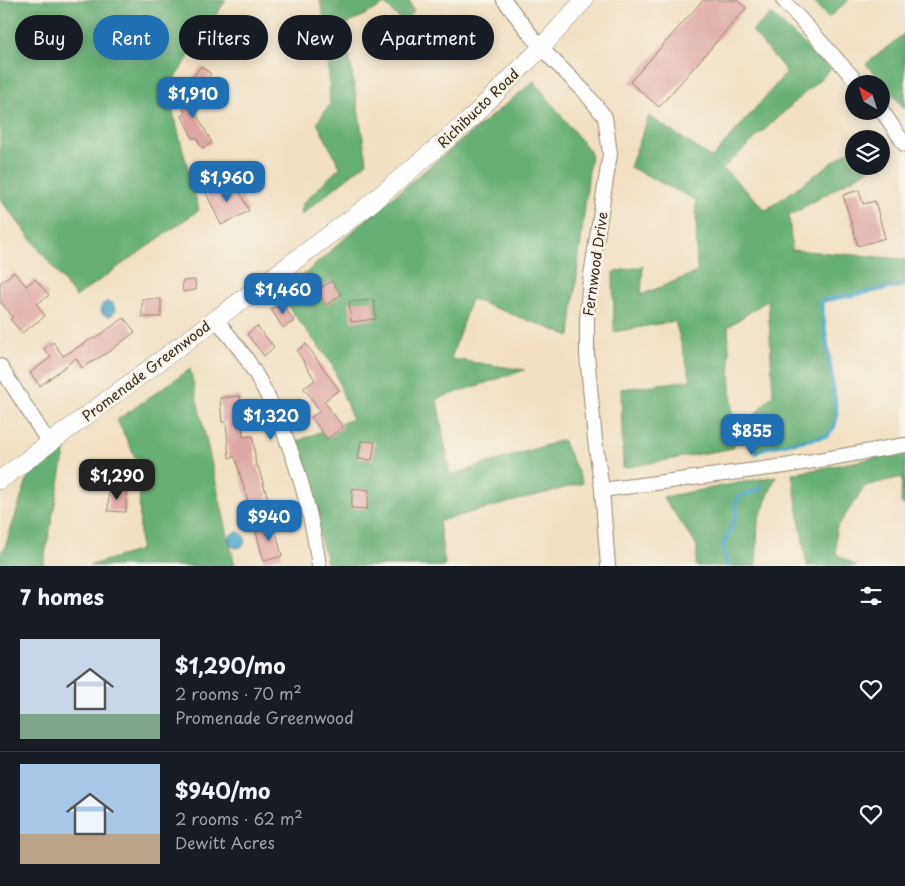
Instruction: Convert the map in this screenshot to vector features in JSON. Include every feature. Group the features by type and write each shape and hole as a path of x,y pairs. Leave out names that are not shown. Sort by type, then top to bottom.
{"main road":[{"name":"Richibucto Road","path":"364,209 466,123 541,48 584,0"},
{"name":"Promenade Greenwood","path":"0,480 364,209"}],"street":[{"name":"Fernwood Drive","path":"504,0 541,48 584,92 605,117 610,154 586,318 594,440 602,490 608,566"},
{"path":"783,0 851,75"},
{"path":"888,120 905,145"},
{"path":"216,319 246,358 275,412 304,491 319,566"},
{"path":"0,366 49,443"},
{"path":"602,490 785,466 905,445"}],"green space":[{"path":"0,0 226,0 216,15 179,15 179,60 187,60 167,90 199,210 76,297 0,199"},
{"path":"320,0 409,0 414,12 410,15 396,15 385,4 352,22 352,15 323,15"},
{"path":"812,0 849,0 828,18"},
{"path":"771,14 831,69 723,168 766,210 845,153 845,175 859,175 789,216 792,250 905,259 905,285 821,301 837,416 834,427 827,436 764,448 756,453 747,424 773,394 768,300 728,327 734,448 623,468 621,389 691,380 675,321 614,332 613,272 643,266 641,295 697,272 696,200 630,167 649,116 712,158 787,72 752,31"},
{"path":"905,33 905,109 890,92 890,75 876,75 866,64"},
{"path":"328,60 350,60 367,162 301,215 303,203 340,167 317,123 330,104"},
{"path":"534,81 591,153 570,336 471,299 451,359 525,370 437,399 450,475 563,440 583,483 439,521 445,566 328,566 295,442 352,419 332,364 280,296 378,209"},
{"path":"190,369 235,566 88,566 140,550 139,465 117,420"},
{"path":"66,447 43,566 0,566 0,553 5,547 29,474"},
{"path":"905,452 905,506 901,503 902,477 865,486 836,529 836,554 857,566 807,566 792,474"},
{"path":"776,476 758,521 756,566 696,566 697,546 663,497"}],"water":[{"path":"105,302 111,302 115,309 111,316 105,316 101,312 101,306"},
{"path":"234,532 240,532 245,537 243,546 234,548 229,543 229,537"}],"building":[{"path":"703,0 737,0 746,8 659,107 630,82"},
{"path":"201,66 211,74 194,94 185,88"},
{"path":"180,83 212,143 202,148 196,137 193,139 182,116 185,114 175,85"},
{"path":"228,182 229,186 236,183 249,211 221,225 206,193"},
{"path":"859,190 863,204 875,201 885,238 858,246 843,195"},
{"path":"14,272 26,286 35,279 49,295 37,304 45,316 22,333 10,319 13,317 0,301 0,283"},
{"path":"195,280 196,290 183,292 182,281"},
{"path":"332,281 341,295 326,305 317,290"},
{"path":"142,299 161,299 161,317 142,317"},
{"path":"374,300 376,319 351,322 349,302"},
{"path":"282,303 294,321 283,328 271,309"},
{"path":"124,318 135,332 110,351 82,368 76,358 40,386 30,373 51,357 44,349 53,342 63,356 94,339"},
{"path":"257,326 274,347 264,356 247,334"},
{"path":"306,344 339,390 324,401 343,427 327,439 311,417 320,411 304,388 315,380 297,351"},
{"path":"240,396 243,437 253,436 256,467 258,466 268,499 249,505 235,457 229,458 226,422 222,422 220,398"},
{"path":"361,441 375,442 372,460 358,459"},
{"path":"353,488 369,490 367,509 351,508"},
{"path":"109,491 126,491 126,512 108,511"},
{"path":"274,523 282,556 264,561 255,528"}],"waterway":[{"path":"756,453 764,448 827,436 834,427 837,416 821,301 905,285"},
{"path":"727,566 723,546 736,516 738,497 758,490 761,486"}]}
